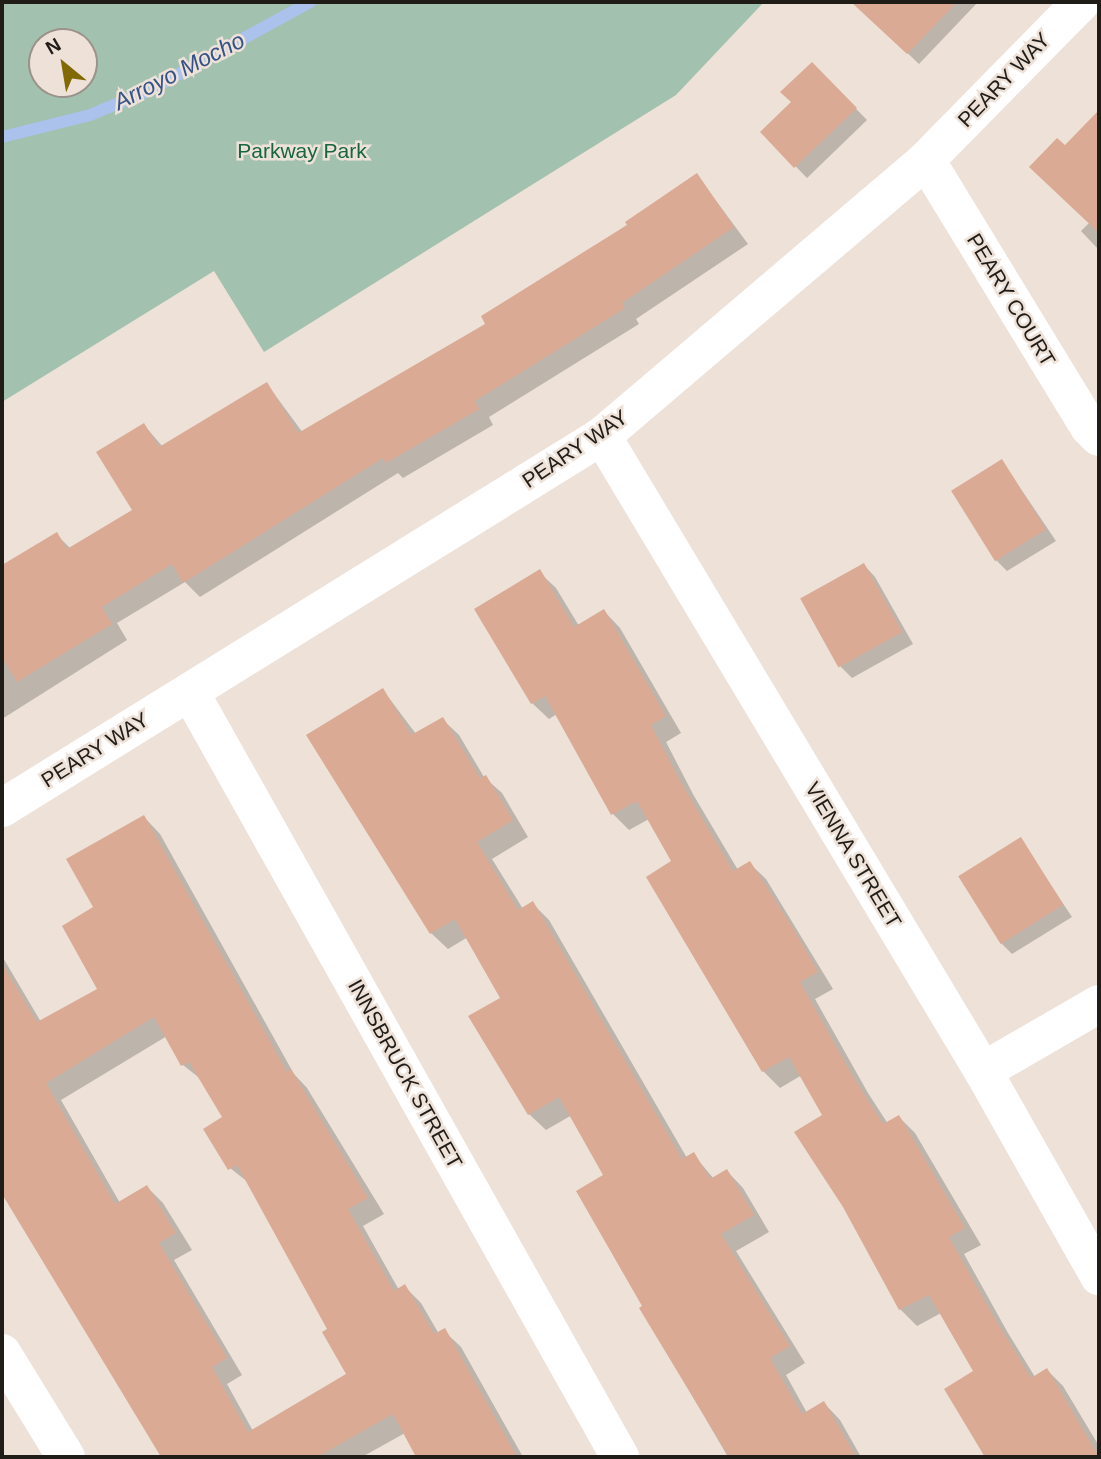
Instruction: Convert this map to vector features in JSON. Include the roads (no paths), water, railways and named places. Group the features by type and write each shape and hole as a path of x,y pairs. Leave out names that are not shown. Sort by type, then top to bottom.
{"street":[{"name":"PEARY WAY","path":"2,808 602,436 926,160 1081,2"},
{"name":"PEARY COURT","path":"926,160 1089,427 1099,437"},
{"name":"VIENNA STREET","path":"602,436 983,1071 1099,1276"},
{"name":"INNSBRUCK STREET","path":"190,692 620,1457"},
{"path":"983,1071 1099,1004"},
{"path":"2,1353 66,1457"}],"waterway":[{"name":"Arroyo Mocho","path":"2,137 90,115 148,91 310,2"}],"park label":[{"name":"Parkway Park","path":"302,151"}]}
